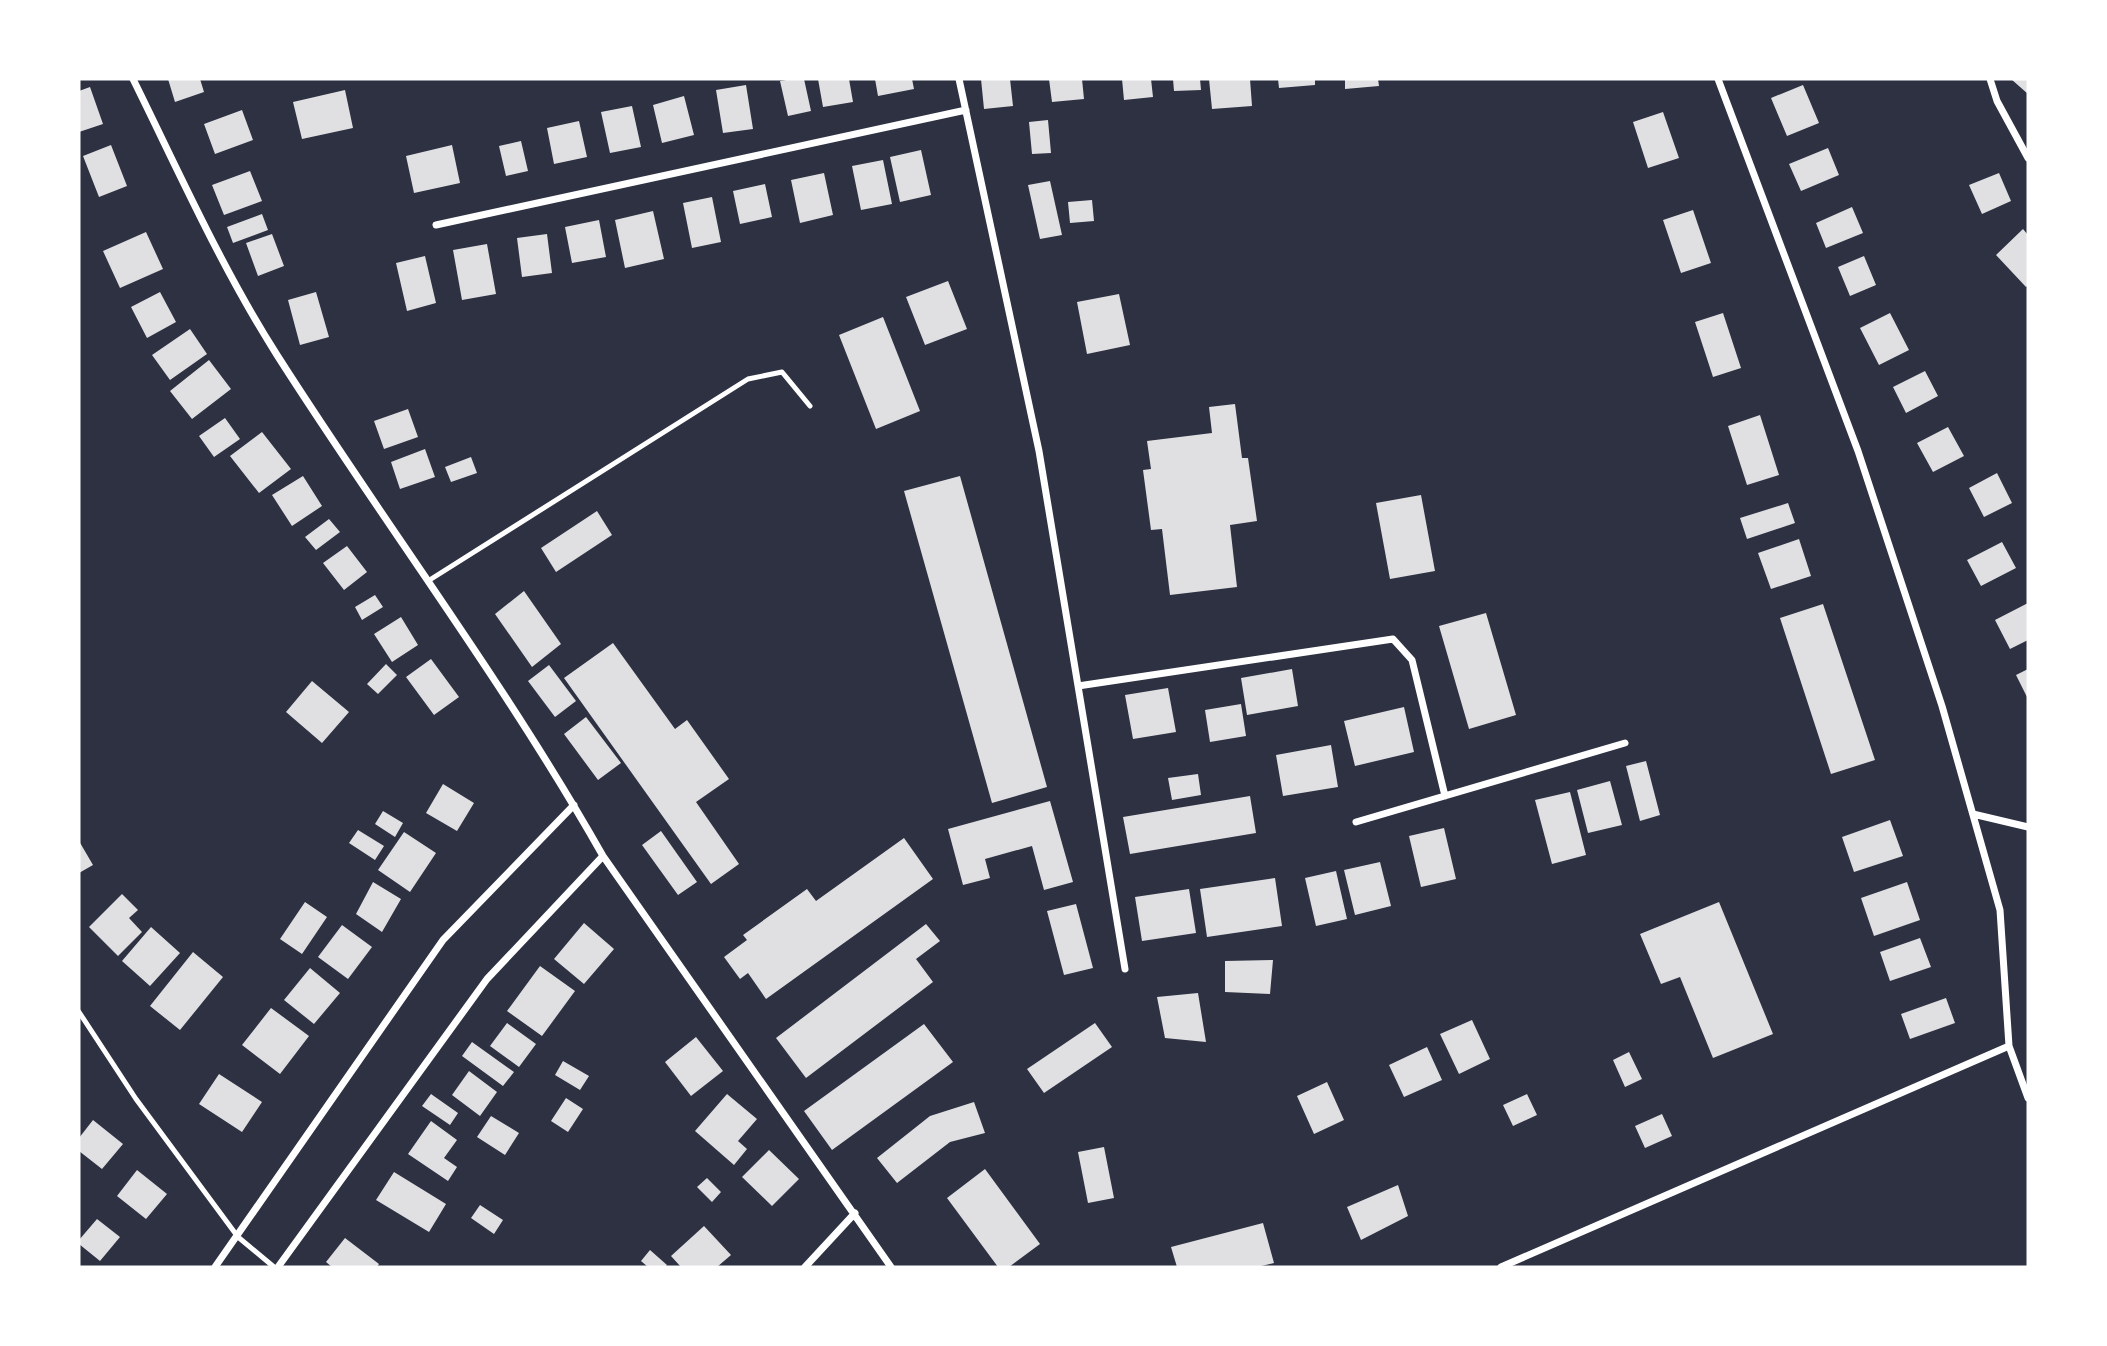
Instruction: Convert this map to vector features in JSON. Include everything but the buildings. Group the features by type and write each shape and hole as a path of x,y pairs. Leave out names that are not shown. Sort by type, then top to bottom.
{"street":[{"path":"134,79 221,260 277,355 574,805 603,856 891,1267"},
{"path":"959,79 1039,451 1125,969"},
{"path":"1718,79 1858,451 1942,706 2000,910 2010,1046 2028,1098"},
{"path":"1990,79 1997,101 2028,158"},
{"path":"436,225 966,110"},
{"path":"1078,686 1393,639 1412,660 1445,796"},
{"path":"1356,822 1625,743"},
{"path":"215,1267 443,940 574,805"},
{"path":"1973,814 2028,827"},
{"path":"276,1267 488,979 603,856"},
{"path":"1501,1267 2010,1046"},
{"path":"806,1267 855,1213"}],"lane":[{"path":"428,581 748,379 782,372 810,406"},
{"path":"79,1012 136,1099 238,1237 276,1267"}]}
